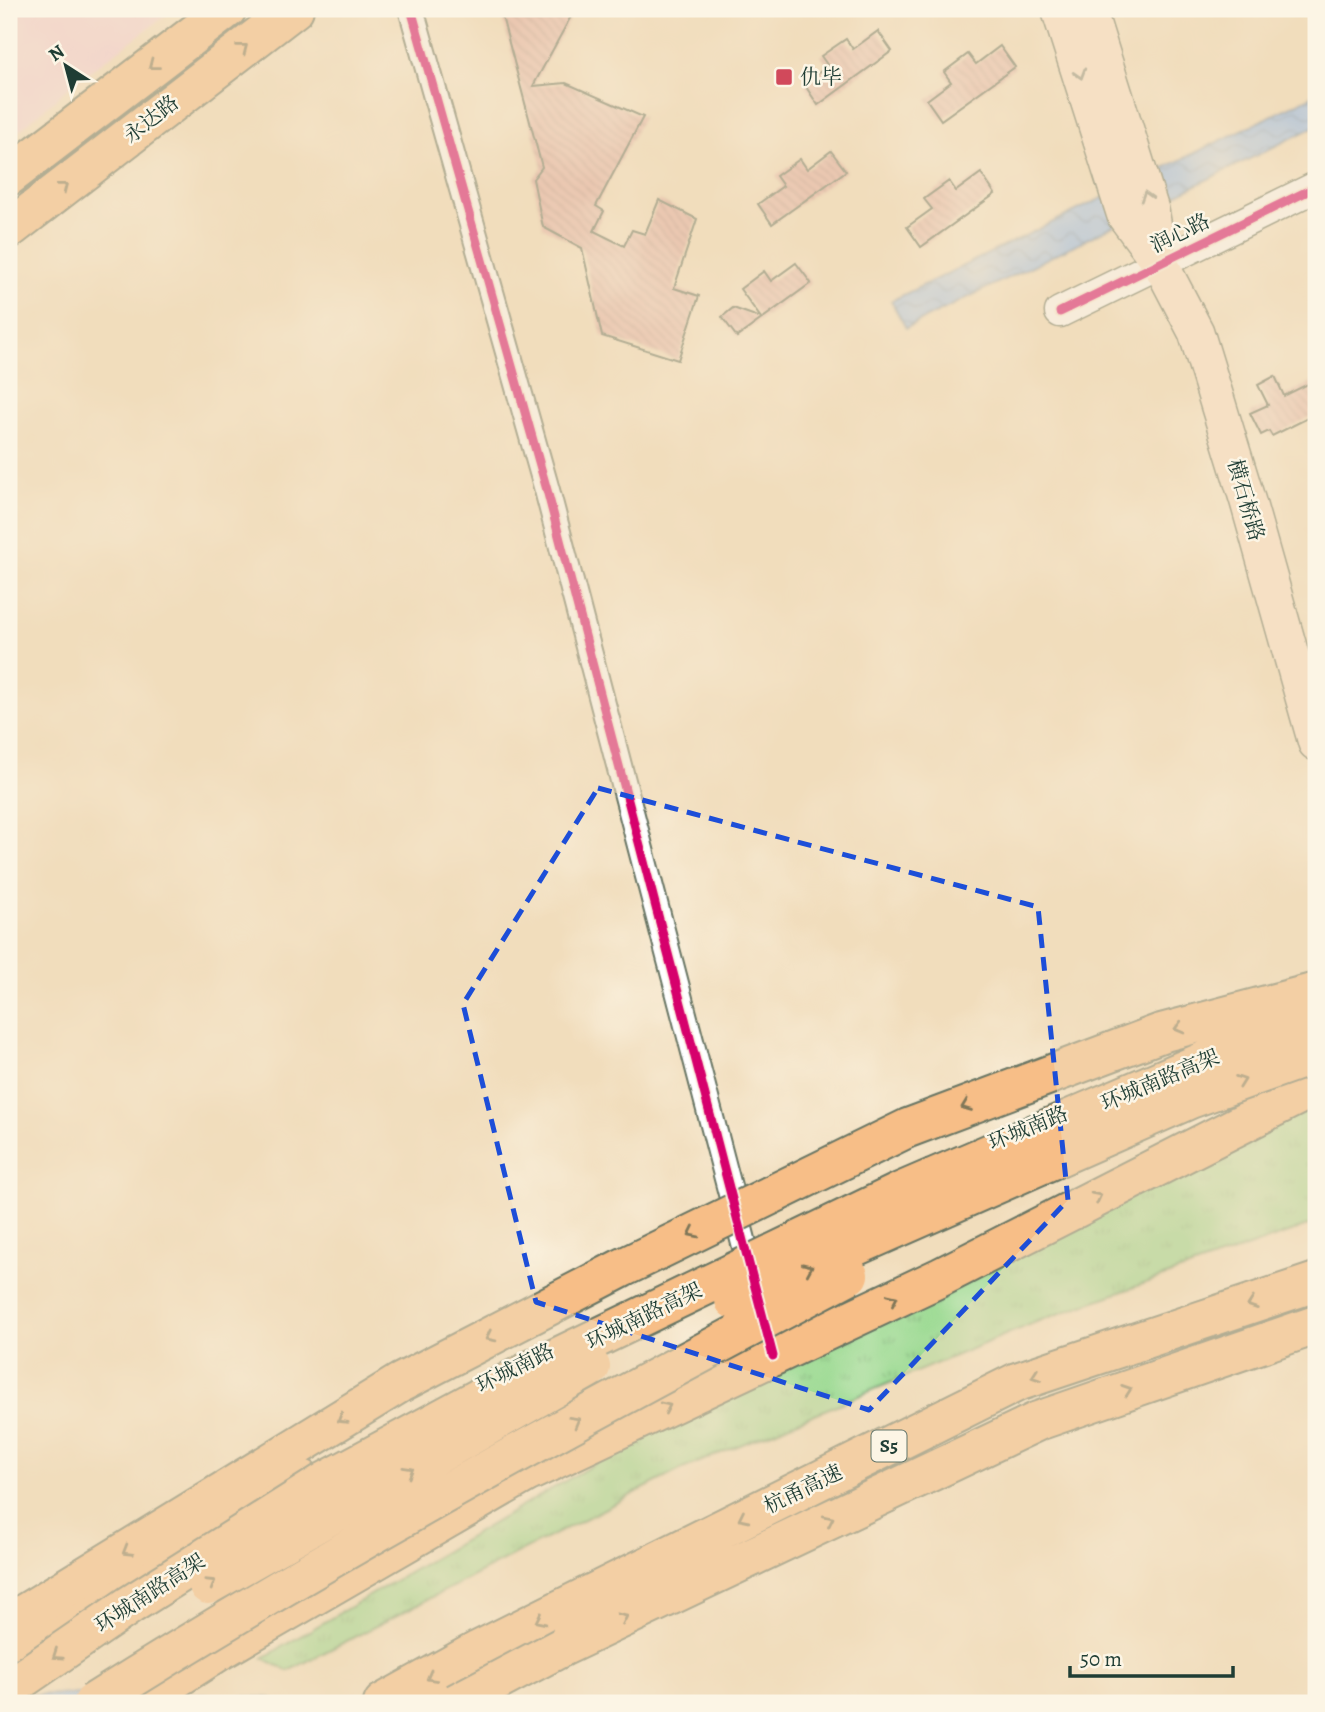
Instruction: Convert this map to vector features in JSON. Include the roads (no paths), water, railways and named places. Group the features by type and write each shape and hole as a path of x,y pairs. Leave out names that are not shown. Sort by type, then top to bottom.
{"main road":[{"name":"永达路","path":"9,176 227,9"},
{"name":"永达路","path":"9,229 294,9"},
{"name":"横石桥路","path":"1059,9 1125,216 1160,263 1196,332 1248,502 1316,743"},
{"name":"横石桥路","path":"1088,9 1151,210 1160,263"},
{"path":"9,1637 27,1612 400,1383 622,1268 908,1128 1161,1033 1316,992"},
{"name":"环城南路高架","path":"9,1688 130,1605 326,1481 533,1369 900,1192 1316,1013"},
{"name":"环城南路","path":"9,1653 243,1509 502,1374 747,1254 926,1168 1135,1085 1316,1019"},
{"name":"环城南路高架","path":"32,1703 207,1586 622,1350 1190,1099 1316,1054"},
{"path":"138,1703 219,1651 526,1473 941,1277 1316,1086"},
{"path":"93,1703 208,1630 612,1400 880,1259 1048,1178 1190,1099"},
{"name":"杭甬高速","path":"383,1703 479,1650 1017,1382 1316,1282"},
{"name":"杭甬高速","path":"456,1703 562,1647 1038,1421 1316,1325"}],"street":[{"path":"411,9 547,490 773,1356"},
{"name":"润心路","path":"1060,312 1316,187"}],"water":[{"path":"1316,94 1316,126 906,328 891,301"},
{"path":"166,1693 270,1698 280,1703 9,1703 9,1695"}],"place":[{"name":"仇毕","path":"784,77"}]}
